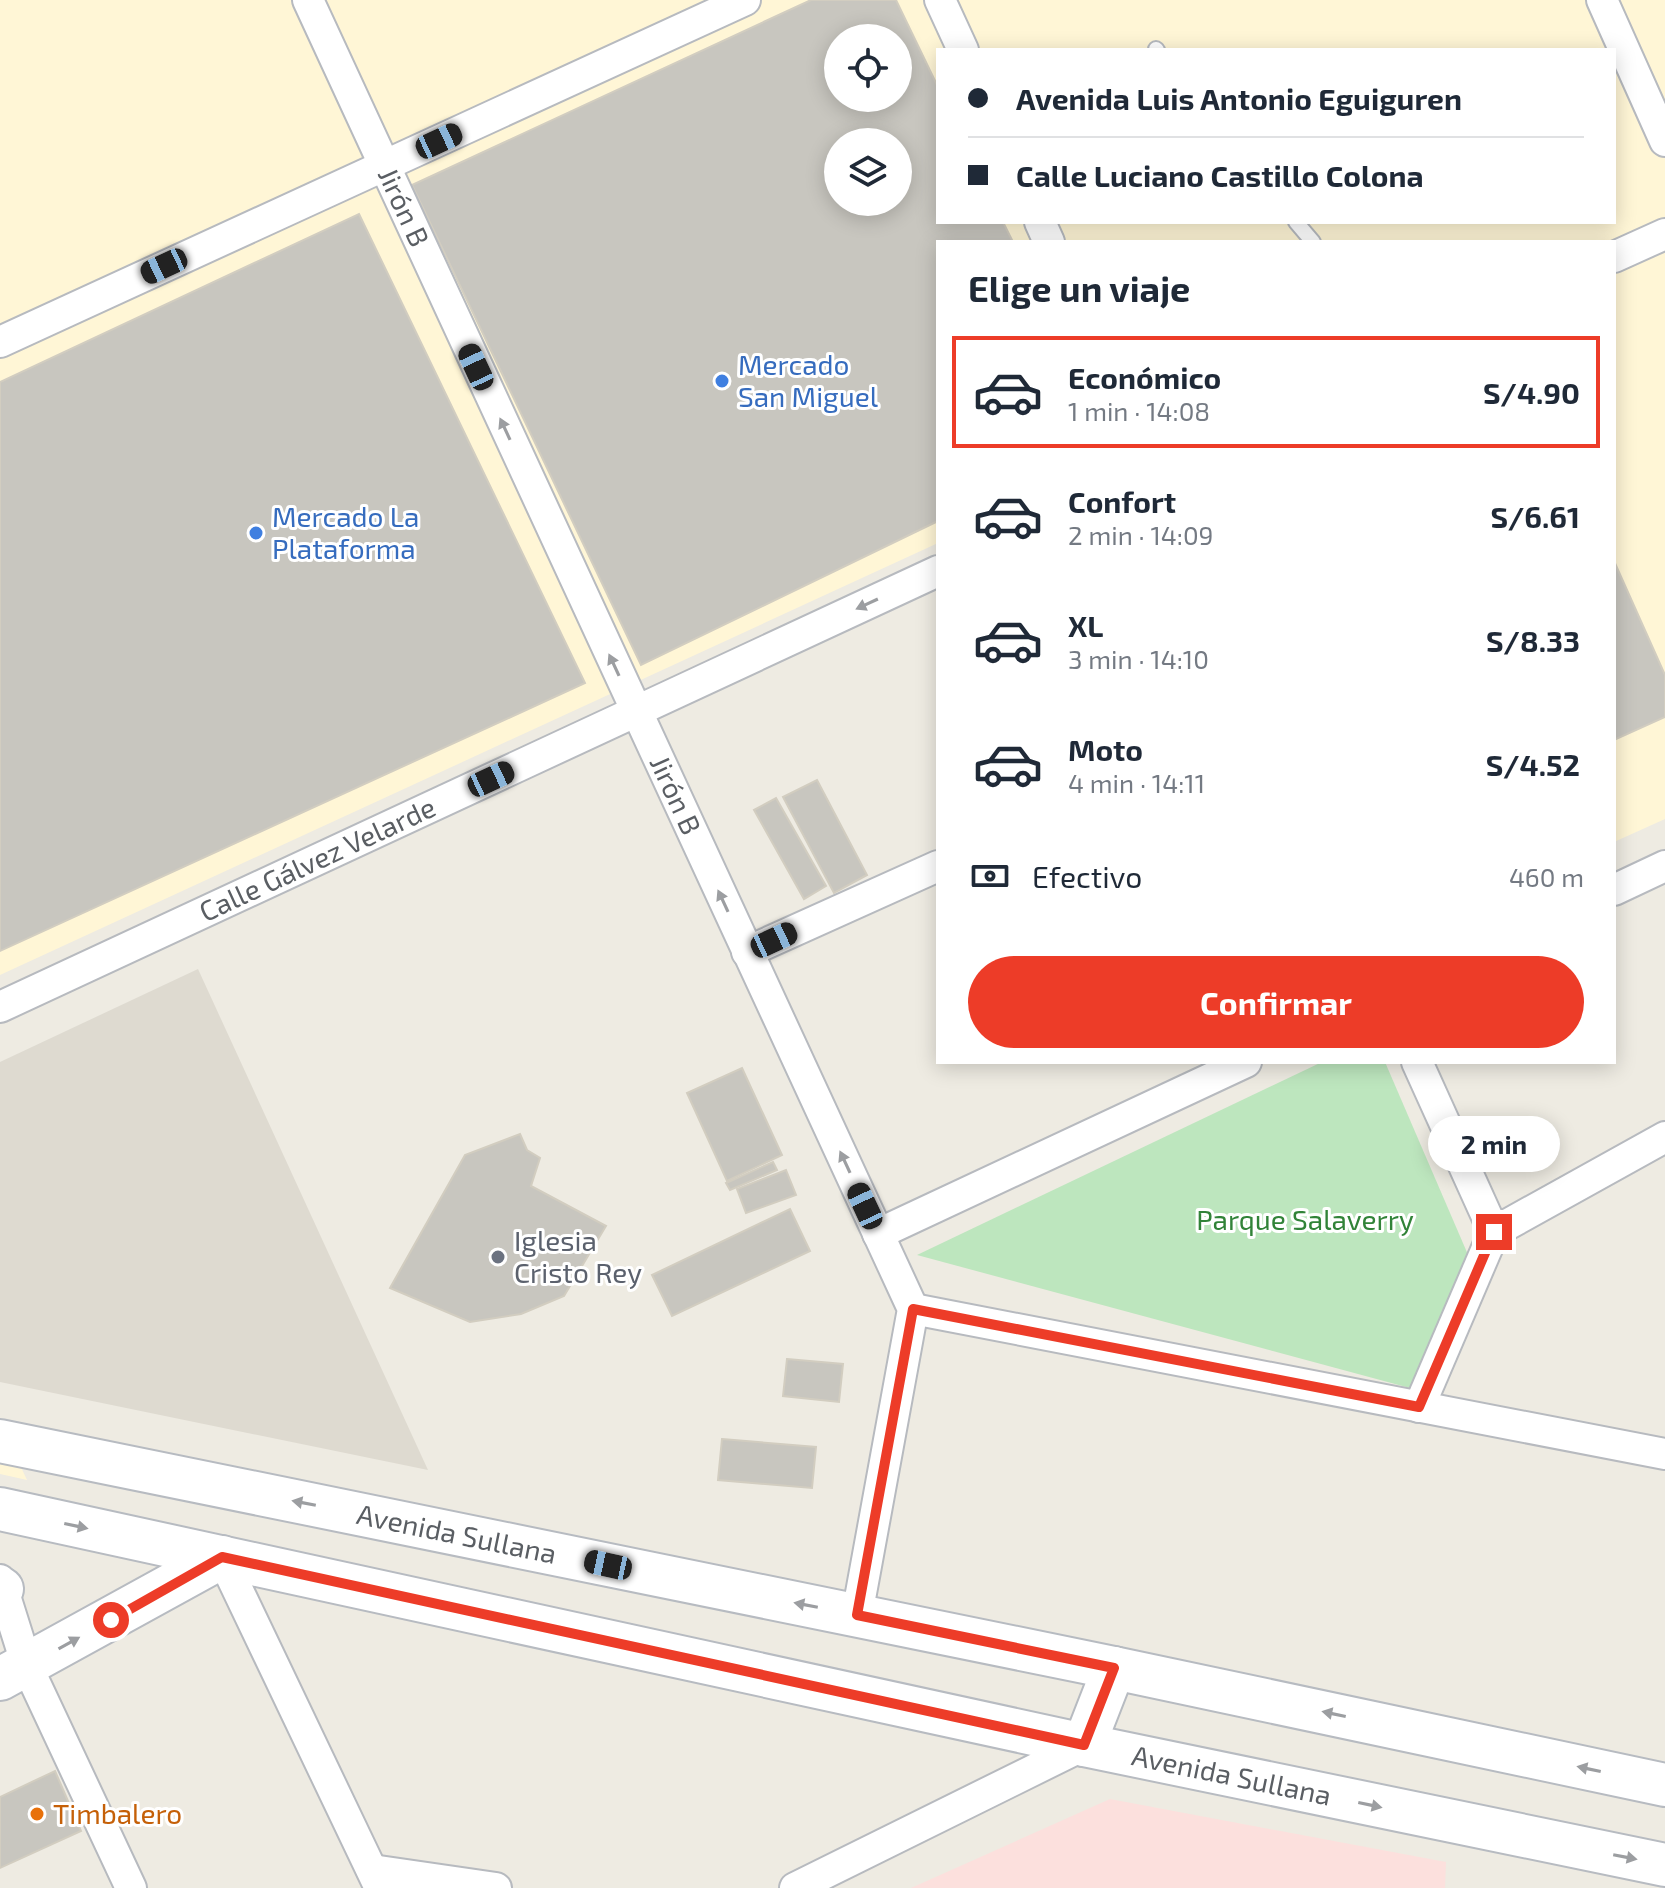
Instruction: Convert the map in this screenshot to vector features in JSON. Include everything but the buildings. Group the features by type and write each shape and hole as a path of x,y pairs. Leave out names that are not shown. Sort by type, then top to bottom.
{"main road":[{"name":"Avenida Sullana","path":"0,1441 1114,1668 1665,1785"},
{"name":"Avenida Sullana","path":"0,1509 1084,1745 1665,1865"},
{"path":"14,1673 222,1557"},
{"path":"1084,1745 1114,1668"}],"street":[{"name":"Jirón B","path":"308,0 913,1309"},
{"path":"0,342 745,0"},
{"path":"940,0 962,48"},
{"path":"1602,0 1665,141"},
{"path":"1616,256 1665,234"},
{"name":"Calle Gálvez Velarde","path":"0,1007 936,572"},
{"path":"1616,889 1665,866"},
{"path":"747,952 936,867"},
{"path":"878,1234 1242,1064"},
{"path":"1418,1064 1494,1232"},
{"path":"1419,1407 1494,1232 1665,1137"},
{"path":"857,1615 913,1309 1665,1454"},
{"path":"222,1557 376,1879 496,1888"},
{"path":"1,1586 14,1673 131,1888"},
{"path":"795,1888 1084,1745"}],"lane":[{"path":"1298,224 1311,240"}],"shaded area":[{"path":"0,0 1665,0 1665,819 1616,841 1616,240 936,240 936,544 0,975"},
{"path":"198,969 428,1470 0,1382 0,1062"},
{"path":"0,1422 27,1480 0,1474"},
{"path":"1110,1799 1446,1862 1445,1888 911,1888"}],"green space":[{"name":"Parque Salaverry","path":"1318,1064 1386,1064 1472,1264 1421,1391 917,1255"}],"place":[{"name":"Mercado San Miguel","path":"722,381"},
{"name":"Mercado La Plataforma","path":"256,533"},
{"name":"Iglesia Cristo Rey","path":"498,1257"},
{"name":"Timbalero","path":"37,1814"}],"route":[{"path":"111,1620 222,1557 1084,1745 1114,1668 857,1615 913,1309 1419,1407 1494,1232"}]}
